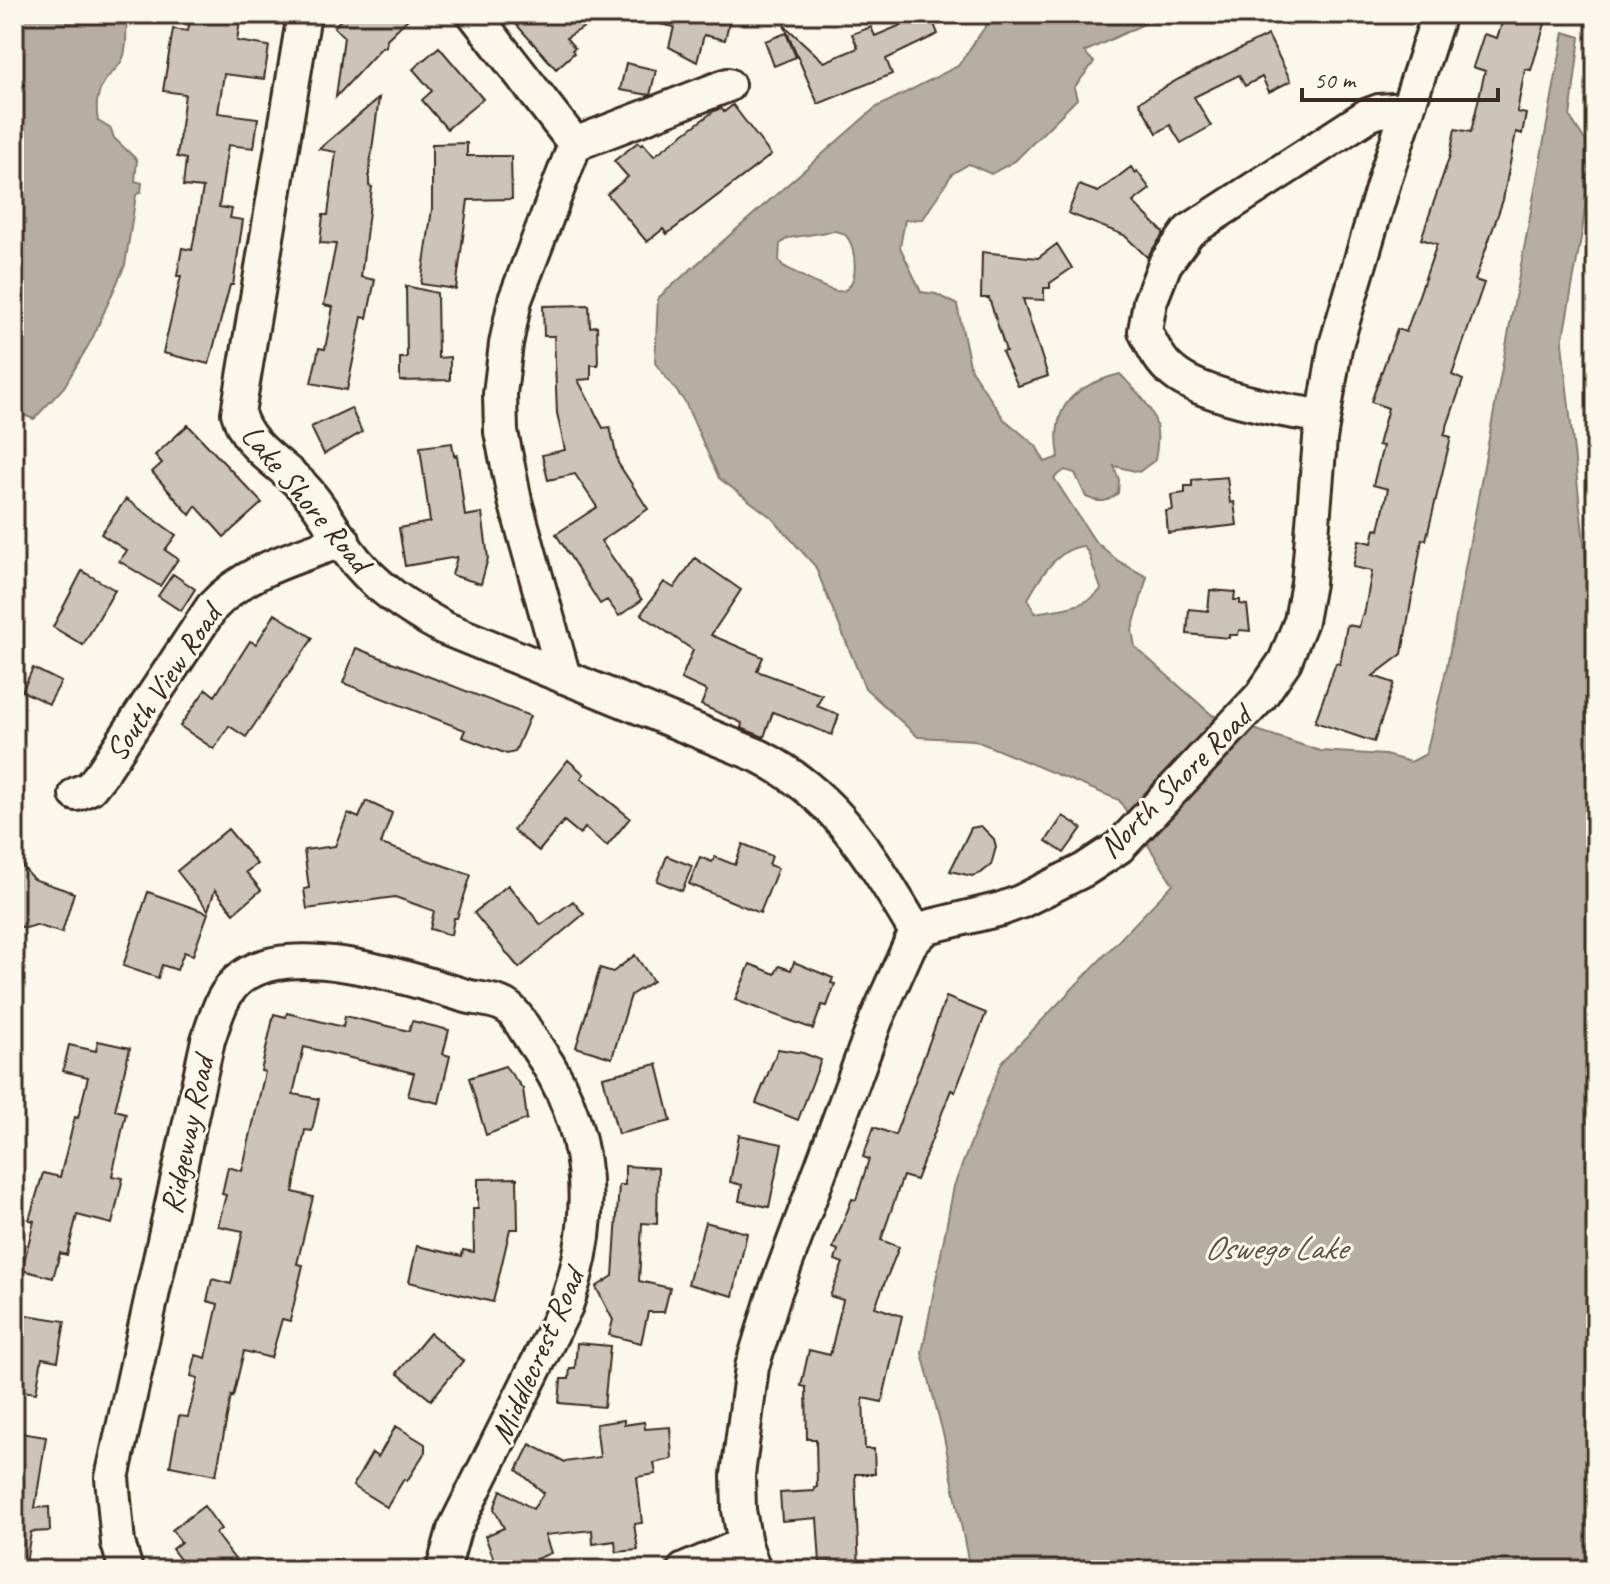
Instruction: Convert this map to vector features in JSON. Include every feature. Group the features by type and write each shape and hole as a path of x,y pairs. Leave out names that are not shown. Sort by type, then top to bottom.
{"street":[{"name":"Lake Shore Road","path":"304,14 238,413 249,439 305,489 365,571 408,608 444,628 759,756 805,783 834,811 865,852 918,935"},
{"path":"474,14 575,144"},
{"name":"North Shore Road","path":"918,935 927,927 1020,902 1091,866 1132,835 1245,713 1275,678 1285,661 1301,621 1308,583 1323,416 1335,348 1439,14"},
{"path":"564,677 515,501 501,432 500,394 515,300 575,144 728,85"},
{"path":"1323,416 1291,412 1218,393 1174,374 1145,331 1150,302 1165,264 1189,231 1368,115 1407,109"},
{"name":"South View Road","path":"76,794 90,788 102,773 212,607 228,590 246,577 343,540"},
{"path":"684,1570 750,1557 739,1510 738,1475 752,1367 761,1332 876,1020 903,958 918,935"},
{"name":"Ridgeway Road","path":"126,1570 118,1543 112,1478 208,1040 222,999 240,978 260,967 304,961 417,979 508,1007"},
{"name":"Middlecrest Road","path":"443,1570 454,1530 566,1306 579,1268 586,1229 586,1180 576,1127 555,1074 508,1007"}],"water":[{"path":"14,14 128,14 123,58 101,88 97,115 98,121 111,129 114,138 137,160 135,181 142,183 141,192 136,195 125,265 92,339 64,387 34,419 23,415 14,433"},
{"name":"Oswego Lake","path":"994,14 1165,14 1084,52 1094,62 1074,88 1077,99 1015,161 991,174 969,164 952,174 923,219 905,220 900,247 921,292 936,294 957,305 971,370 1004,419 1036,446 1045,462 1059,457 1058,424 1062,411 1078,392 1120,374 1146,403 1157,432 1155,460 1139,472 1114,466 1119,480 1118,493 1107,500 1095,500 1086,497 1075,473 1065,470 1054,478 1094,540 1118,561 1147,577 1132,630 1135,647 1212,715 1320,751 1385,755 1411,762 1426,754 1447,666 1564,32 1580,37 1570,117 1592,151 1582,232 1562,343 1586,561 1596,569 1596,1570 970,1570 944,1437 922,1353 954,1186 1002,1062 1173,884 1119,800 974,740 918,737 865,688 815,566 771,517 719,478 685,402 655,363 658,298 875,108 958,66","holes":["834,231 843,233 849,240 854,258 853,277 844,290 836,291 816,284 783,266 779,260 780,244 788,238","1083,546 1101,589 1080,604 1035,613 1028,599 1044,573 1065,552"]}],"building":[{"path":"191,14 241,14 237,41 269,46 264,79 224,74 218,113 258,118 254,148 228,145 219,207 232,209 230,218 243,220 233,285 230,285 209,364 163,353 181,276 177,276 182,248 192,250 203,188 183,186 186,159 177,157 185,94 163,91 173,29 188,31"},
{"path":"346,14 413,14 387,39 386,47 382,47 336,97 344,37 334,27"},
{"path":"507,14 606,14 566,38 575,48 572,50 574,53 556,69"},
{"path":"652,14 731,14 725,40 704,35 697,62 669,47 674,27 651,22"},
{"path":"930,14 938,34 886,59 892,74 818,104 784,25 824,62 858,48 852,34 871,27 875,36"},
{"path":"1505,14 1548,14 1531,70 1525,69 1517,112 1526,114 1522,134 1516,132 1503,200 1475,280 1484,283 1452,375 1463,380 1444,435 1451,437 1426,540 1422,539 1402,654 1373,676 1394,683 1374,742 1315,722 1336,663 1340,664 1347,625 1359,627 1364,615 1372,571 1353,567 1359,540 1372,543 1375,529 1379,530 1388,489 1373,485 1383,446 1378,445 1388,408 1371,402 1397,329 1406,332 1437,244 1421,239 1450,155 1455,129 1471,132 1485,71 1473,67 1484,34 1497,38"},
{"path":"786,33 796,57 774,66 765,41"},
{"path":"1268,35 1291,81 1269,92 1262,77 1245,86 1239,75 1194,97 1211,126 1181,143 1170,125 1157,133 1139,102"},
{"path":"439,47 483,99 447,129 422,100 432,91 413,69"},
{"path":"626,63 656,70 650,95 620,90"},
{"path":"379,98 369,172 369,186 372,187 361,277 375,280 367,318 362,317 347,390 311,383 319,348 325,349 333,307 324,305 336,244 320,243 323,215 328,215 336,152 319,149"},
{"path":"733,105 771,155 667,234 663,229 647,242 607,194 628,177 614,161 638,142 643,143 654,156 714,111 721,108 724,112"},
{"path":"467,143 467,156 511,156 512,199 468,200 456,289 421,284 432,209 432,144"},
{"path":"1131,167 1150,189 1133,202 1164,233 1147,257 1124,235 1068,213 1079,185 1098,192"},
{"path":"1057,244 1072,268 1050,283 1050,288 1044,288 1044,300 1023,299 1048,376 1018,386 1002,352 1006,351 989,298 981,298 982,252 1038,258"},
{"path":"406,286 437,293 438,358 450,357 450,380 400,381 400,358 407,358"},
{"path":"589,305 590,327 597,326 598,365 591,365 591,379 578,380 603,428 610,427 618,463 648,509 601,541 642,600 619,616 607,600 600,604 556,534 597,507 575,474 548,480 542,455 565,450 557,413 554,336 544,336 543,306"},
{"path":"351,408 362,432 324,454 311,427"},
{"path":"188,425 262,503 224,537 196,506 190,515 152,472 162,463 155,455"},
{"path":"452,443 454,456 457,455 465,516 482,513 488,558 481,584 452,575 457,557 405,566 399,528 430,522 420,447"},
{"path":"1227,477 1237,525 1168,533 1166,511 1173,510 1171,495 1185,493 1185,486 1192,486 1192,480"},
{"path":"126,499 176,535 165,550 178,559 160,586 119,561 127,551 101,534"},
{"path":"695,558 741,590 711,635 763,657 757,671 822,695 817,706 839,715 832,735 773,712 764,737 741,728 742,723 701,705 707,691 681,679 693,650 641,614 664,582 674,588"},
{"path":"82,571 115,590 83,645 53,627"},
{"path":"173,574 195,589 181,611 158,596"},
{"path":"1210,590 1235,592 1234,600 1247,605 1250,631 1239,630 1238,635 1229,635 1229,638 1187,634 1189,609 1208,611"},
{"path":"275,614 313,638 246,737 229,726 214,749 180,726 206,689 215,696 250,641 256,644"},
{"path":"356,648 530,716 515,752 507,754 462,737 465,730 343,683"},
{"path":"33,668 61,682 49,704 22,691"},
{"path":"568,760 584,774 581,778 630,818 607,846 585,828 580,834 564,821 539,851 513,830"},
{"path":"366,801 392,813 381,844 471,875 457,918 454,918 451,935 430,929 434,911 395,897 307,909 304,889 309,888 304,850 335,846 348,813 359,818"},
{"path":"1063,816 1082,828 1064,853 1046,841"},
{"path":"981,826 994,839 996,847 991,865 972,876 950,871 971,828"},
{"path":"228,829 257,864 246,872 261,890 234,913 215,890 208,910 177,871"},
{"path":"743,844 772,856 769,865 778,868 760,913 689,884 700,857 712,862 715,857 735,865"},
{"path":"14,856 33,879 74,893 62,933 36,925 26,928 14,925"},
{"path":"667,856 692,866 682,891 657,881"},
{"path":"508,885 541,925 573,901 584,914 519,968 474,913"},
{"path":"148,892 208,913 193,955 184,952 177,970 162,965 158,978 123,966"},
{"path":"635,955 653,981 631,995 612,1058 576,1047 600,968 613,972"},
{"path":"794,962 833,978 831,983 835,984 827,1006 822,1005 813,1029 735,1000 750,964 775,974 779,966 791,970"},
{"path":"946,997 986,1013 955,1092 951,1090 916,1180 903,1176 881,1240 899,1247 875,1307 902,1316 882,1402 863,1398 865,1449 874,1449 875,1474 855,1474 859,1570 833,1570 830,1562 820,1563 817,1518 782,1521 780,1493 814,1491 817,1487 816,1439 807,1439 806,1387 801,1386 809,1350 830,1355 843,1300 830,1296 843,1263 835,1260 838,1250 833,1248 852,1199 856,1200 869,1159 863,1157 874,1127 895,1135"},
{"path":"287,1013 343,1027 345,1016 409,1031 412,1021 449,1030 443,1054 450,1056 439,1103 408,1096 414,1073 304,1047 293,1094 319,1099 312,1131 305,1130 293,1192 313,1197 297,1264 303,1265 290,1321 282,1319 271,1358 244,1351 231,1396 216,1475 170,1466 179,1416 188,1417 198,1378 191,1376 196,1355 206,1358 218,1304 207,1301 212,1279 231,1284 243,1231 218,1226 226,1195 222,1194 228,1167 242,1171 265,1072 261,1071 274,1014 286,1017"},
{"path":"98,1041 130,1048 115,1110 126,1113 112,1176 123,1178 112,1224 77,1215 67,1255 60,1253 53,1278 22,1270 34,1221 29,1220 43,1173 60,1177 88,1077 63,1071 69,1045 96,1051"},
{"path":"778,1049 821,1060 798,1120 756,1103"},
{"path":"657,1064 671,1121 618,1134 603,1077"},
{"path":"505,1066 523,1089 527,1119 486,1135 469,1078"},
{"path":"739,1135 782,1144 769,1207 739,1201 742,1185 730,1182"},
{"path":"625,1166 658,1168 657,1224 642,1223 639,1281 670,1288 664,1312 648,1312 641,1343 609,1335 613,1320 596,1287 613,1276 619,1185 625,1185"},
{"path":"517,1178 518,1229 510,1229 493,1302 409,1282 417,1246 462,1256 463,1250 474,1252 473,1209 478,1209 478,1179"},
{"path":"705,1222 747,1233 733,1296 688,1284"},
{"path":"14,1313 65,1321 58,1361 42,1358 36,1393 14,1390"},
{"path":"430,1333 463,1361 431,1400 397,1373"},
{"path":"577,1343 610,1346 604,1407 559,1403 561,1379 569,1379 570,1368 575,1368"},
{"path":"624,1420 624,1425 644,1422 645,1429 670,1427 672,1459 654,1463 656,1474 637,1477 642,1523 634,1524 638,1550 616,1552 615,1541 593,1544 592,1530 545,1535 551,1553 536,1559 541,1570 498,1570 485,1536 504,1528 494,1509 501,1490 533,1509 544,1493 517,1470 530,1444 565,1462 600,1457 596,1424"},
{"path":"396,1426 425,1444 425,1452 387,1507 353,1486 372,1453 378,1457"},
{"path":"14,1432 46,1437 35,1508 49,1507 50,1531 31,1532 26,1563 14,1562"},
{"path":"204,1506 221,1529 215,1533 243,1570 188,1570 172,1549 181,1542 172,1530"}]}
